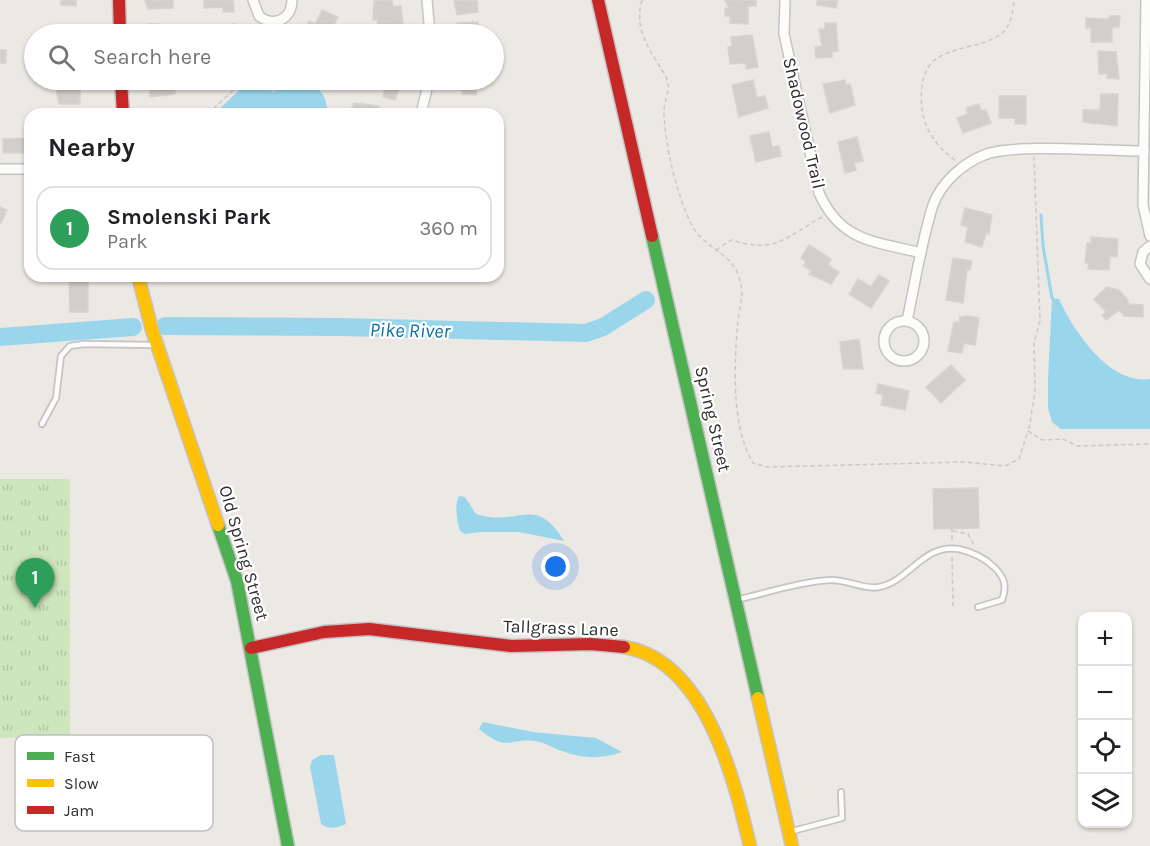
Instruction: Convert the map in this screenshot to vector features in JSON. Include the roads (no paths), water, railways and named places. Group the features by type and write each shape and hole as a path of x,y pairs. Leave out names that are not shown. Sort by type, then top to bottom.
{"street":[{"path":"119,0 120,24"},
{"path":"253,0 259,16 270,22 283,20 288,15 292,0"},
{"path":"427,0 429,24"},
{"name":"Spring Street","path":"598,0 792,846"},
{"name":"Shadowood Trail","path":"785,0 784,34 819,193 828,213 844,230 858,238 921,253"},
{"path":"1146,0 1143,205 1150,236"},
{"path":"122,90 123,108"},
{"path":"422,108 427,90"},
{"path":"907,321 934,204 947,181 964,167 985,154 1009,150 1144,151"},
{"path":"0,169 24,169"},
{"path":"1150,246 1143,252 1140,264 1150,279"},
{"name":"Old Spring Street","path":"140,282 152,330 226,542 237,581 288,846"},
{"path":"907,321 918,328 923,340 919,353 914,358 901,361 890,355 884,338 890,327 907,321"},
{"name":"Tallgrass Lane","path":"250,648 346,630 384,628 509,646 611,645 636,651 664,662 688,685 703,709 736,796 750,846"}],"lane":[{"path":"42,424 56,398 61,356 70,346 84,344 157,345"},
{"path":"736,600 832,580 876,588 893,584 935,550 952,548 971,552 988,562 1003,576 1006,589 1002,600 993,605 978,607"},
{"path":"789,832 842,818 841,792"}],"water":[{"path":"239,90 271,90 274,92 276,90 319,90 327,108 220,108"},
{"path":"1052,298 1059,299 1084,340 1108,365 1121,374 1135,379 1150,379 1150,429 1061,429 1052,422 1048,408 1048,378"},
{"path":"459,496 465,497 476,514 491,517 535,515 544,518 564,541 519,532 465,534 460,531 457,518"},
{"path":"483,722 533,732 596,738 622,752 600,757 584,757 530,740 504,743 489,737 479,729"},
{"path":"321,755 334,755 346,824 331,828 321,824 310,767 312,760"}],"waterway":[{"path":"1041,215 1043,246 1052,298"},
{"name":"Pike River","path":"165,326 342,327 586,333 603,327 646,300"},
{"name":"Pike River","path":"0,337 133,327"}],"place":[{"name":"Smolenski Park","path":"35,608"}]}
